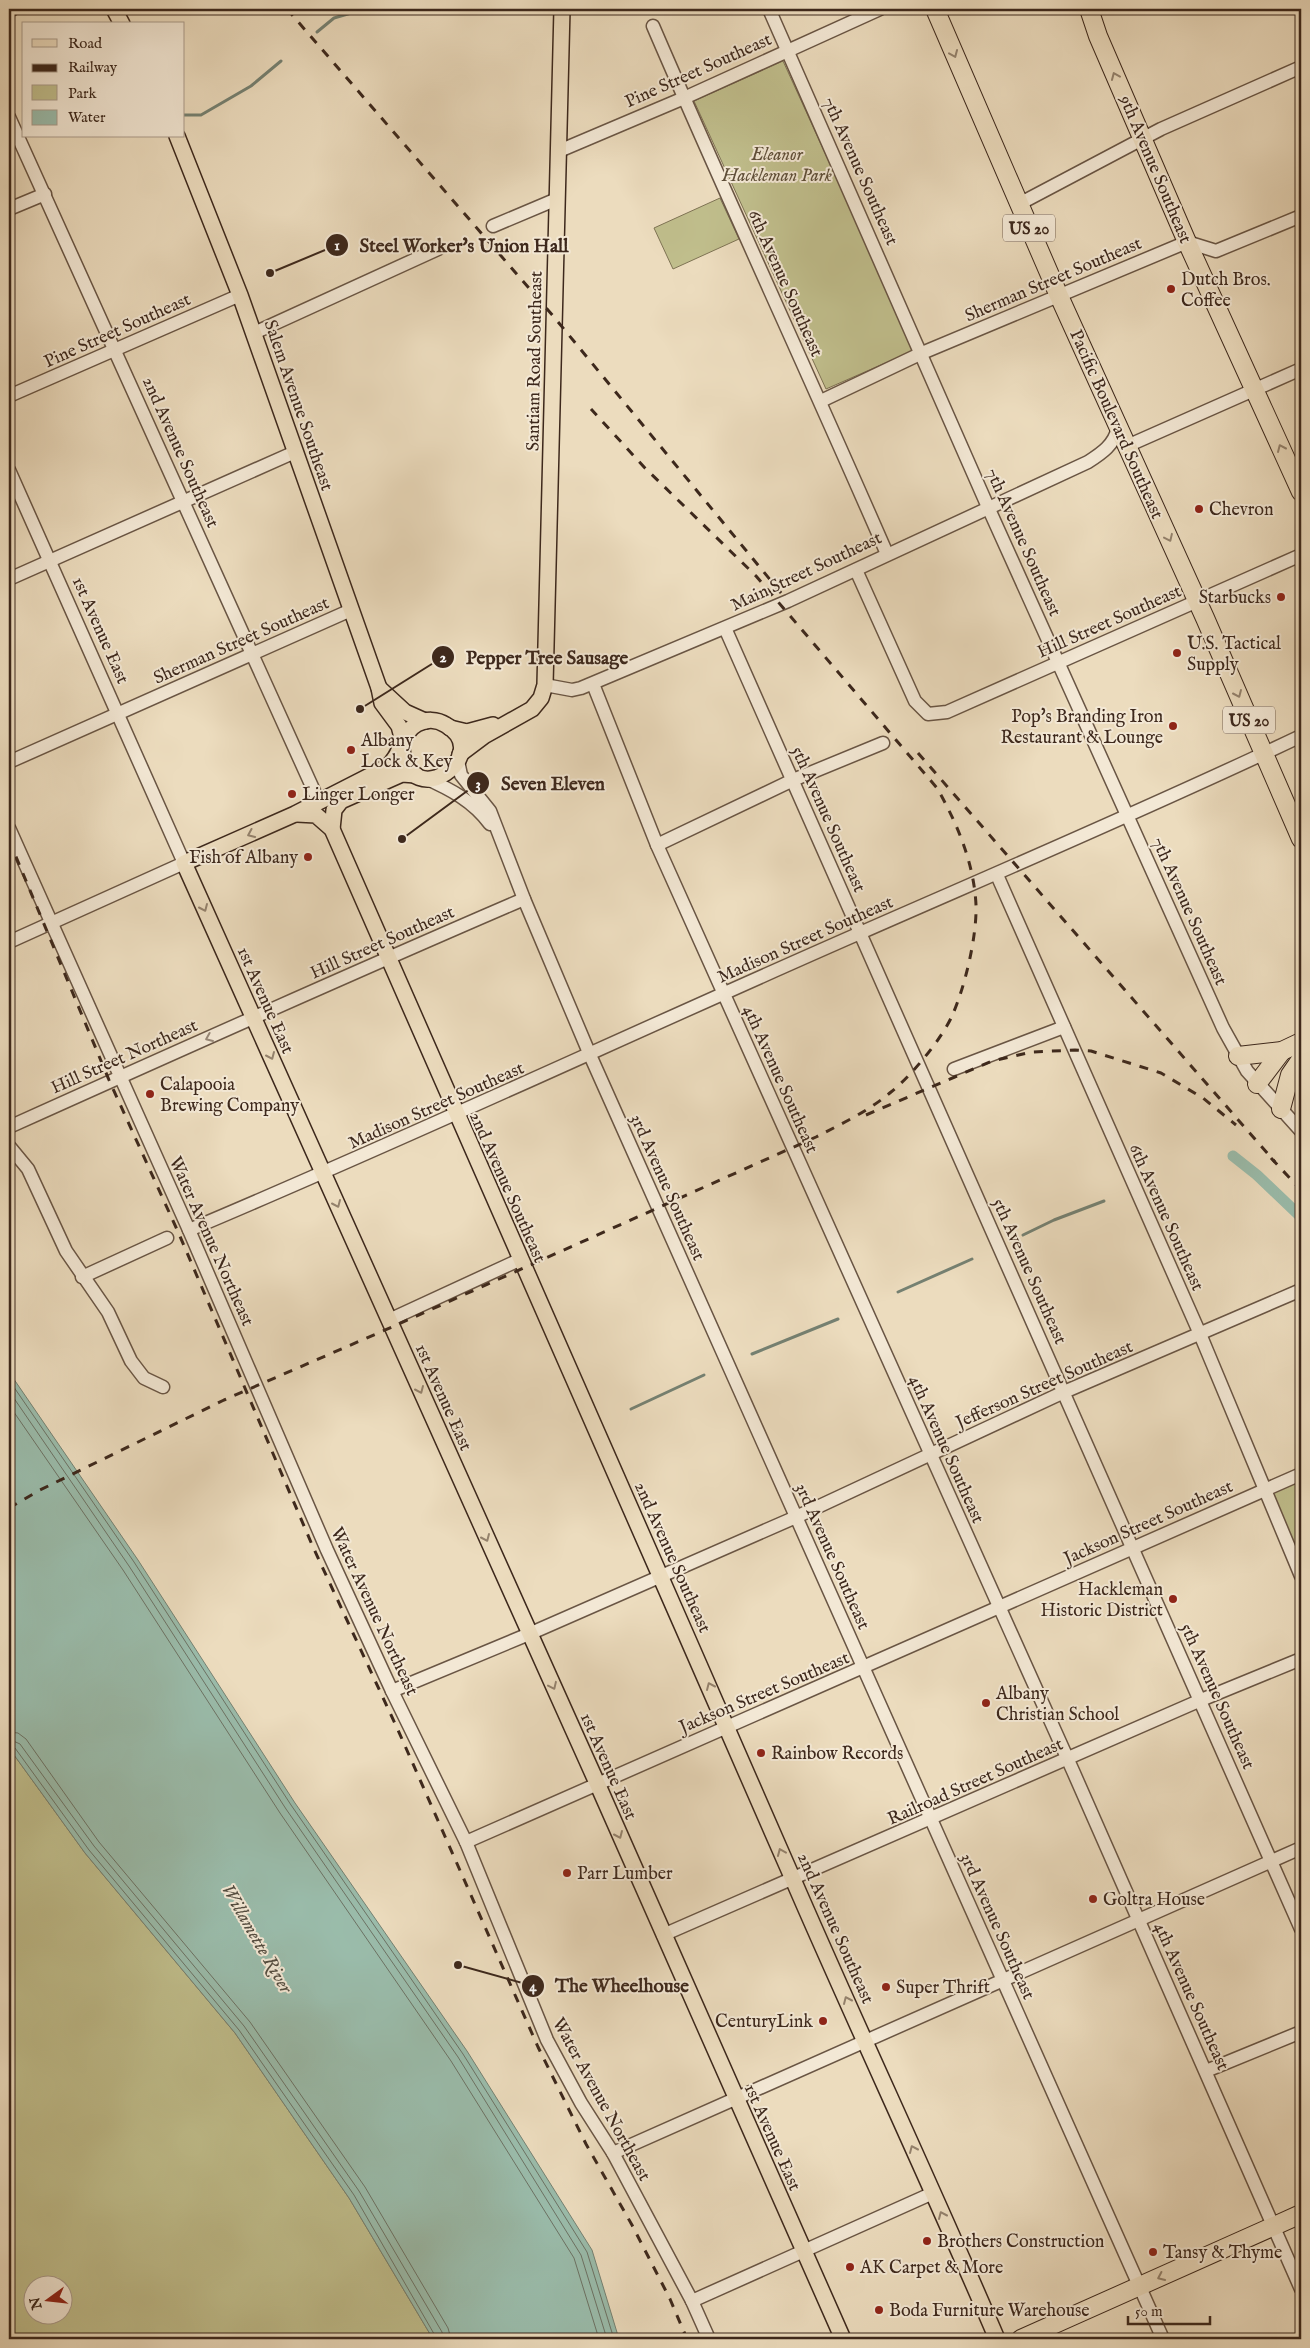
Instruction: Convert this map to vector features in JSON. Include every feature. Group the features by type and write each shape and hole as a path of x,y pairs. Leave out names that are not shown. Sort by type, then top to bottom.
{"highway":[{"name":"Pacific Boulevard Southeast","path":"935,9 1059,296 1197,601 1301,839"},
{"name":"9th Avenue Southeast","path":"1089,9 1098,36 1187,242 1301,492"},
{"path":"1238,1056 1282,1051 1301,1042"},
{"path":"1257,1084 1282,1051"},
{"path":"1281,1109 1290,1075 1301,1059"},
{"path":"1021,2339 1301,2214"}],"main road":[{"path":"114,9 121,22"},
{"name":"Santiam Road Southeast","path":"545,685 562,9"},
{"name":"Salem Avenue Southeast","path":"178,138 254,333 379,688 382,703 399,726 402,745"},
{"path":"332,829 334,810 340,801 402,774 433,779 448,774 459,758 504,724 532,709 541,698 545,685"},
{"name":"Salem Avenue Southeast","path":"379,688 407,714 425,721"},
{"path":"184,863 295,814 387,767 394,761 414,726 425,721 438,721 450,728 467,732 504,724"},
{"path":"450,728 459,742 459,758"},
{"path":"402,745 406,764 420,777"},
{"path":"295,814 316,815 332,829"},
{"name":"2nd Avenue Southeast","path":"332,829 519,1260 661,1576 998,2339"},
{"name":"1st Avenue East","path":"184,863 597,1783 843,2339"}],"street":[{"path":"9,11 13,9"},
{"name":"7th Avenue Southeast","path":"769,9 922,353 988,507 1223,1028 1238,1056 1257,1084"},
{"name":"Pine Street Southeast","path":"559,151 684,98 788,49 880,9"},
{"name":"6th Avenue Southeast","path":"653,26 821,401 887,554"},
{"path":"1019,204 1143,139 1301,66"},
{"name":"2nd Avenue Southeast","path":"9,117 46,194 182,501 319,802"},
{"path":"9,209 46,194"},
{"path":"493,226 557,199"},
{"path":"1187,242 1216,251 1301,216"},
{"name":"Sherman Street Southeast","path":"821,401 922,353 1187,242"},
{"path":"254,333 438,249"},
{"name":"Pine Street Southeast","path":"9,396 240,295"},
{"path":"1127,446 1301,369"},
{"name":"Main Street Southeast","path":"545,685 572,690 592,684 856,570 1088,462 1109,447 1118,428"},
{"path":"9,579 295,452"},
{"name":"1st Avenue East","path":"9,470 184,863"},
{"name":"Hill Street Southeast","path":"856,570 915,701 928,714 947,712 1301,555"},
{"name":"Sherman Street Southeast","path":"9,762 351,610"},
{"name":"5th Avenue Southeast","path":"725,628 1301,1929"},
{"name":"4th Avenue Southeast","path":"592,684 657,845 1068,1760 1176,2009 1206,2071 1301,2289"},
{"name":"Madison Street Southeast","path":"189,1230 323,1174 860,933 997,875 1301,736"},
{"path":"657,845 793,780 883,743"},
{"name":"3rd Avenue Southeast","path":"459,758 461,774 490,811 524,899 590,1055 1164,2339"},
{"name":"3rd Avenue Southeast","path":"420,777 445,787 475,806 500,838"},
{"name":"Water Avenue Northeast","path":"9,828 189,1230 324,1542 392,1692 466,1842 547,2040 580,2103 613,2153 692,2301 709,2339"},
{"name":"Water Avenue Northeast","path":"9,846 22,876 51,924"},
{"path":"9,942 184,863"},
{"name":"6th Avenue Southeast","path":"997,875 1200,1334 1301,1576"},
{"name":"Hill Street Southeast","path":"254,1019 387,958 524,899"},
{"name":"Hill Street Northeast","path":"9,1127 119,1076 254,1019"},
{"path":"954,1069 1064,1026"},
{"path":"1257,1084 1301,1132"},
{"path":"9,1146 32,1176 66,1251 82,1277 108,1312 137,1370 144,1378 162,1387"},
{"path":"82,1277 167,1238"},
{"path":"389,1320 519,1260"},
{"name":"Jefferson Street Southeast","path":"392,1692 796,1517 1064,1392 1301,1290"},
{"name":"Jackson Street Southeast","path":"466,1842 597,1783 865,1668 999,1606 1301,1474"},
{"name":"Railroad Street Southeast","path":"663,1935 931,1820 1201,1700 1301,1659"},
{"path":"613,2153 1301,1848"},
{"path":"1206,2071 1301,2032"},
{"path":"692,2301 933,2193"}],"green space":[{"name":"Eleanor Hackleman Park","path":"783,61 915,350 826,389 694,101"},
{"path":"720,198 739,239 673,269 654,228"},
{"path":"1301,1473 1301,1576 1264,1490"},
{"path":"9,1748 85,1853 235,2033 349,2198 433,2339 9,2339"}],"water":[{"name":"Willamette River","path":"9,1372 138,1560 295,1803 467,2051 592,2250 619,2339 433,2339 349,2198 235,2033 85,1853 9,1748"}],"waterway":[{"path":"317,32 334,18 365,9"},
{"path":"185,115 201,115 251,86 281,61"},
{"path":"1233,1156 1257,1175 1301,1217"},
{"path":"1023,1235 1054,1220 1104,1201"},
{"path":"898,1292 972,1259"},
{"path":"752,1354 838,1319"},
{"path":"631,1409 704,1375"}],"railway":[{"path":"287,9 554,317 786,599"},
{"path":"9,1508 40,1490 224,1400 816,1137 855,1117 882,1099 907,1077 941,1036 952,1016 969,961 976,917 975,889 958,829 937,788 756,576 644,467 591,409"},
{"path":"918,753 1275,1162"},
{"path":"9,840 109,1080 179,1234 313,1547 398,1730 538,2047 586,2144 632,2225 670,2299 687,2339"},
{"path":"866,1115 992,1061 1032,1052 1075,1050 1091,1051 1161,1073 1203,1098 1236,1125"},
{"path":"1271,1158 1301,1190"}],"place":[{"name":"Steel Worker's Union Hall","path":"270,273"},
{"name":"Dutch Bros. Coffee","path":"1171,289"},
{"name":"Chevron","path":"1199,509"},
{"name":"Starbucks","path":"1281,597"},
{"name":"U.S. Tactical Supply","path":"1177,653"},
{"name":"Pepper Tree Sausage","path":"360,709"},
{"name":"Pop's Branding Iron Restaurant & Lounge","path":"1173,726"},
{"name":"Albany Lock & Key","path":"351,750"},
{"name":"Linger Longer","path":"292,794"},
{"name":"Seven Eleven","path":"402,839"},
{"name":"Fish of Albany","path":"308,857"},
{"name":"Calapooia Brewing Company","path":"150,1094"},
{"name":"Hackleman Historic District","path":"1173,1599"},
{"name":"Albany Christian School","path":"986,1703"},
{"name":"Rainbow Records","path":"761,1753"},
{"name":"Parr Lumber","path":"567,1873"},
{"name":"Goltra House","path":"1093,1899"},
{"name":"The Wheelhouse","path":"458,1965"},
{"name":"Super Thrift","path":"886,1987"},
{"name":"CenturyLink","path":"823,2021"},
{"name":"Brothers Construction","path":"927,2241"},
{"name":"Tansy & Thyme","path":"1153,2252"},
{"name":"AK Carpet & More","path":"850,2267"},
{"name":"Boda Furniture Warehouse","path":"879,2310"}]}
